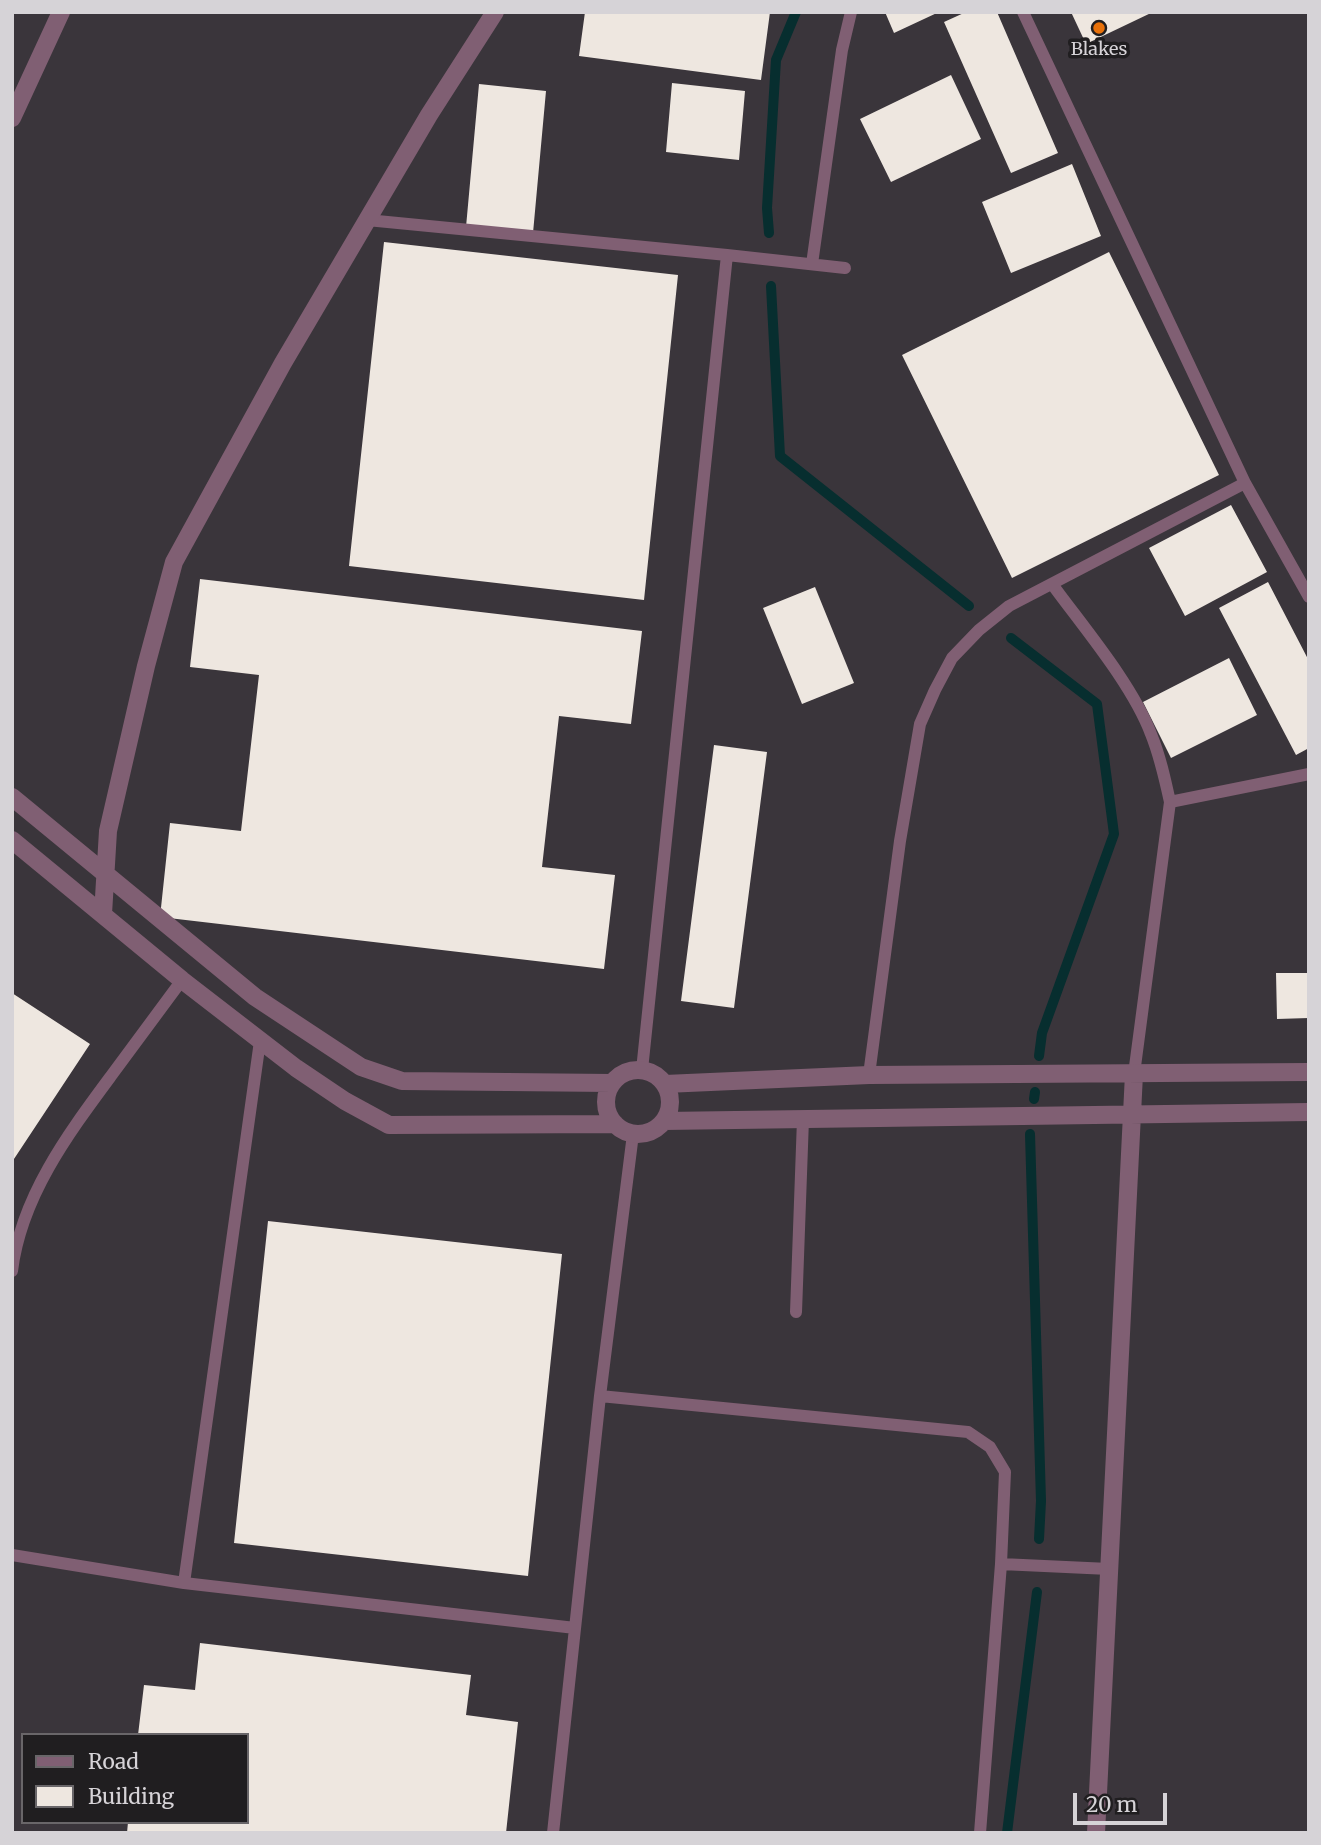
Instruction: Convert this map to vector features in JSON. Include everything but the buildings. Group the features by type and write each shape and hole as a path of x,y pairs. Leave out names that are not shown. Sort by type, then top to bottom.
{"street":[{"path":"12,118 61,12"},
{"path":"103,914 111,818 146,666 174,562 283,362 429,115 495,12"},
{"path":"12,797 255,997 361,1068 402,1081 612,1083"},
{"path":"12,841 260,1041 345,1101 389,1125 615,1124"},
{"path":"642,1070 655,1074 665,1084 670,1096 670,1109 656,1129 633,1133 615,1124 609,1115 607,1094 612,1083 620,1076 642,1070"},
{"path":"665,1084 869,1074 1309,1072"},
{"path":"1096,1833 1134,1074"},
{"path":"664,1121 1309,1112"}],"lane":[{"path":"812,264 842,50 851,12"},
{"path":"1023,12 1245,483 1309,597"},
{"path":"367,220 845,268"},
{"path":"642,1070 727,255"},
{"path":"869,1074 900,841 920,724 953,658 1009,606 1245,483"},
{"path":"1052,584 1132,695 1151,732 1170,802 1134,1074"},
{"path":"1170,802 1309,774"},
{"path":"12,1270 14,1254 29,1205 70,1131 182,980"},
{"path":"184,1583 260,1041"},
{"path":"796,1312 803,1119"},
{"path":"553,1833 600,1396 633,1133"},
{"path":"600,1396 968,1432 990,1447 1005,1472 1001,1564 980,1833"},
{"path":"12,1555 184,1583 575,1628"},
{"path":"1001,1564 1109,1569"}],"waterway":[{"path":"769,233 767,208 776,60 796,12"},
{"path":"771,286 780,456 969,606"},
{"path":"1011,638 1097,704 1114,834 1042,1033 1039,1056"},
{"path":"1034,1099 1035,1092"},
{"path":"1030,1134 1041,1501 1039,1539"},
{"path":"1007,1833 1037,1592"}],"place":[{"name":"Blakes","path":"1099,28"}]}
